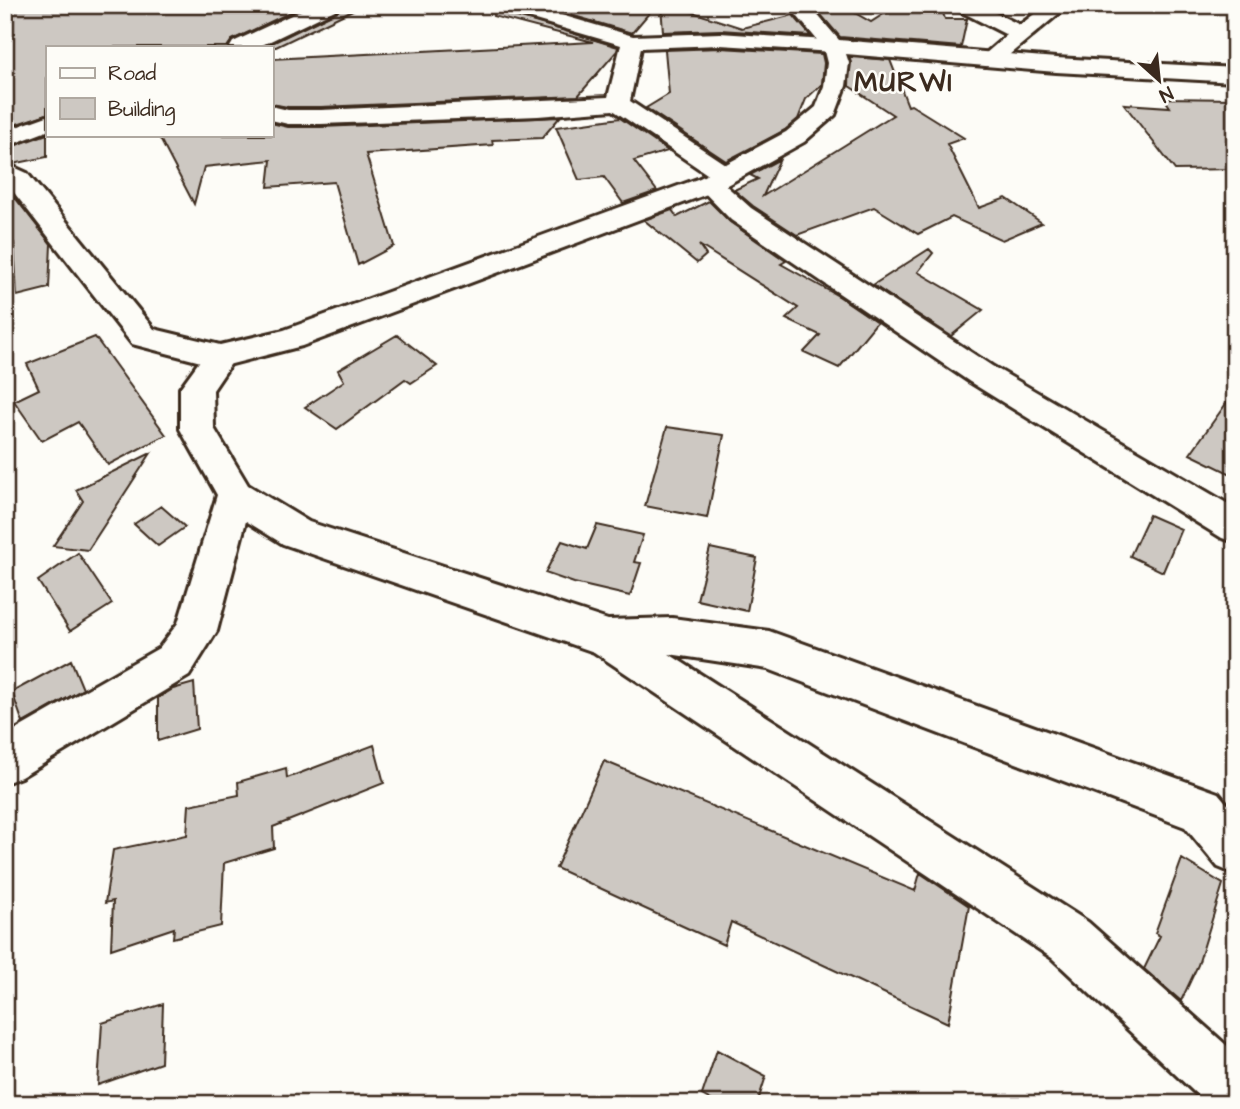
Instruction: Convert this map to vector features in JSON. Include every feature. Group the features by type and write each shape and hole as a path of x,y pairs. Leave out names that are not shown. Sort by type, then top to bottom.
{"street":[{"path":"243,46 330,5"},
{"path":"504,5 632,42 720,39 989,60 1235,75"},
{"path":"5,171 18,178 143,337 220,356 291,339 717,179 795,137 827,110 835,86 838,64 833,46 798,5"},
{"path":"963,5 1021,34"},
{"path":"989,60 1059,5"},
{"path":"618,103 632,42"},
{"path":"273,113 288,117 321,117 538,109 618,103 717,179 741,214 981,374 1235,527"},
{"path":"5,140 46,123"},
{"path":"220,356 196,388 197,429 235,495 296,533 608,638 1070,940 1235,1091"},
{"path":"5,761 174,662 196,631 235,495"},
{"path":"608,638 672,636 769,650 1201,810 1235,850"}],"building":[{"path":"5,5 306,5 232,40 228,46 46,46 46,114 5,128"},
{"path":"342,5 363,5 276,47 266,46 338,11"},
{"path":"537,5 656,5 632,33"},
{"path":"661,5 684,5 689,11 742,28 793,15 811,36 720,30 663,32"},
{"path":"841,5 871,22 896,6 941,7 945,19 967,19 961,47 840,37 815,8"},
{"path":"494,9 618,47 617,51 578,96 321,107 273,104 273,59 593,42 493,16"},
{"path":"720,48 822,54 824,63 822,84 806,99 798,119 785,130 726,161 646,108 669,94 665,50"},
{"path":"850,57 890,60 908,106 911,105 964,138 947,144 979,208 1006,198 1042,223 1002,240 952,217 918,234 874,207 797,235 734,190 758,179 750,175 780,159 763,196 893,115 849,86"},
{"path":"1164,98 1235,99 1235,169 1175,170 1124,104 1170,107"},
{"path":"560,117 542,138 492,140 493,145 366,154 394,246 358,265 334,182 268,187 271,160 204,167 194,204 159,136 273,136 273,123 288,127"},
{"path":"620,118 668,151 634,161 657,191 623,203 604,177 579,180 556,127"},
{"path":"47,136 47,157 13,164 5,161 5,149"},
{"path":"5,196 16,199 51,244 49,288 17,296 14,243 5,245"},
{"path":"709,201 730,222 786,261 781,264 840,297 877,322 839,368 804,352 820,335 786,319 798,308 699,245 706,255 697,263 644,220 672,210 677,217"},
{"path":"929,249 933,253 918,272 983,310 951,336 873,285"},
{"path":"397,335 437,366 411,383 405,379 337,429 305,407 344,381 338,370"},
{"path":"95,337 166,435 108,465 78,422 42,441 14,401 39,389 27,364"},
{"path":"1235,391 1235,476 1190,454"},
{"path":"667,427 724,435 707,518 645,506"},
{"path":"151,453 88,550 53,546 83,501 76,490"},
{"path":"161,506 185,527 158,546 134,524"},
{"path":"1149,515 1181,529 1163,572 1130,556"},
{"path":"597,525 643,535 634,562 641,563 630,596 545,573 562,541 587,549"},
{"path":"710,548 757,558 747,611 697,600"},
{"path":"78,553 112,604 70,631 38,581"},
{"path":"71,660 83,689 23,723 12,692"},
{"path":"194,683 197,729 158,741 158,698 173,689"},
{"path":"374,745 384,783 273,827 274,848 224,863 221,926 173,938 174,928 111,949 113,901 105,903 113,850 187,835 189,805 239,795 238,782 286,768 287,778"},
{"path":"604,761 915,891 920,873 969,906 948,1023 731,922 724,945 556,868"},
{"path":"1182,859 1223,884 1198,965 1181,1001 1144,969 1160,936 1155,933"},
{"path":"163,1004 161,1063 98,1085 102,1023"},
{"path":"717,1050 766,1076 757,1104 718,1104 702,1095"}],"district":[{"name":"MURWI","path":"904,81"}]}
